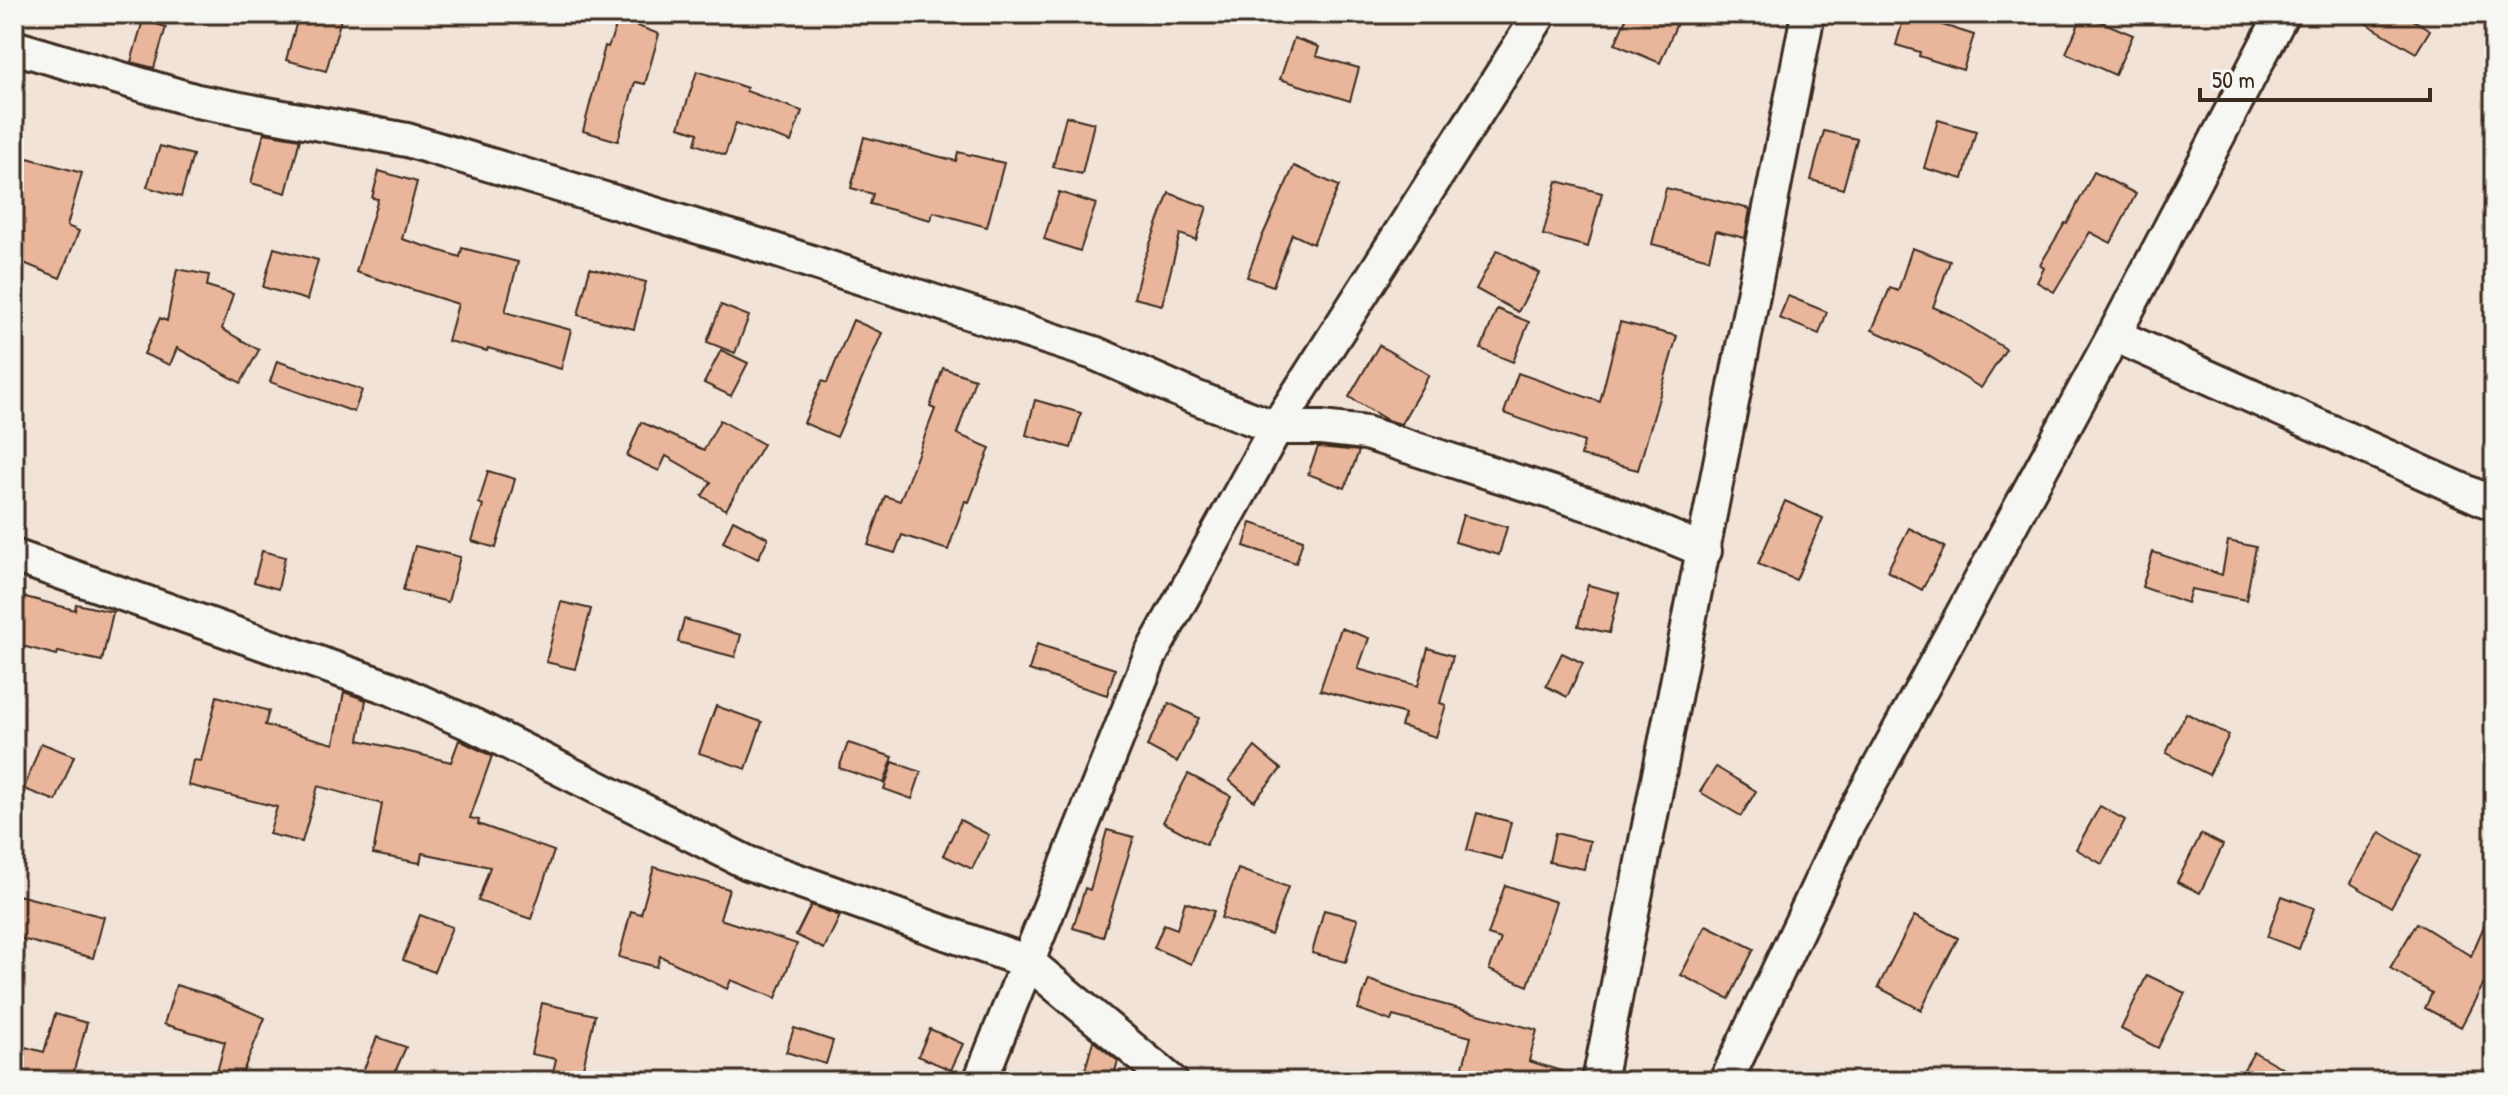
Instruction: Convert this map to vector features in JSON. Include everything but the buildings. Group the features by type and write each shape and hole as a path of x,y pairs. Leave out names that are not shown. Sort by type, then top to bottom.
{"street":[{"path":"980,1081 1150,656 1276,428 1540,14"},
{"path":"1599,1081 1808,14"},
{"path":"1726,1081 1845,830 2114,335 2282,14"},
{"path":"14,47 197,101 407,140 762,246 1094,353 1192,396 1276,428 1321,428 1366,433 1606,510 1705,551"},
{"path":"2114,335 2494,504"},
{"path":"14,556 390,688 473,725 748,863 1028,962 1171,1081"}]}
